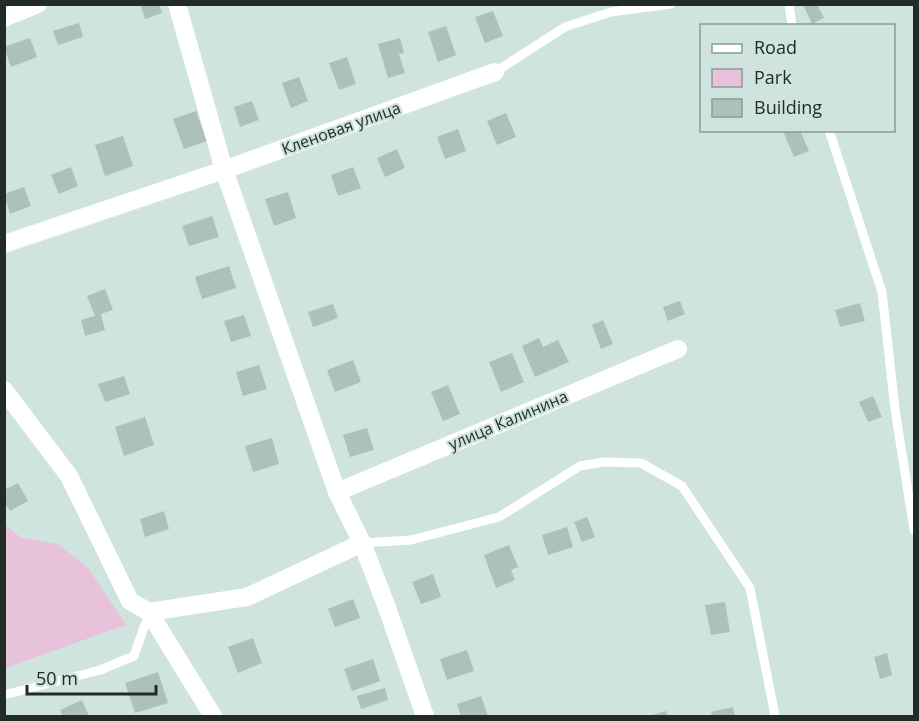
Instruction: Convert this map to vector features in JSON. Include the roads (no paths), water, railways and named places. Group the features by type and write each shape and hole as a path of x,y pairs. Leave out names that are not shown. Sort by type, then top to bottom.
{"street":[{"path":"4,18 38,4"},
{"path":"177,4 224,170 337,492 362,543 425,717"},
{"name":"Кленовая улица","path":"4,244 224,170 495,72"},
{"name":"улица Калинина","path":"337,492 678,349"},
{"path":"4,390 69,476 130,601 149,612 213,717"},
{"path":"149,612 247,597 362,543"}],"lane":[{"name":"Кленовая улица","path":"495,72 565,27 611,12 670,4"},
{"path":"789,4 792,24"},
{"path":"830,132 882,292 895,409 915,530"},
{"path":"362,543 411,540 499,517 580,466 603,462 641,463 682,486 750,588 775,717"},
{"path":"4,695 100,670 134,656 149,612"}]}
